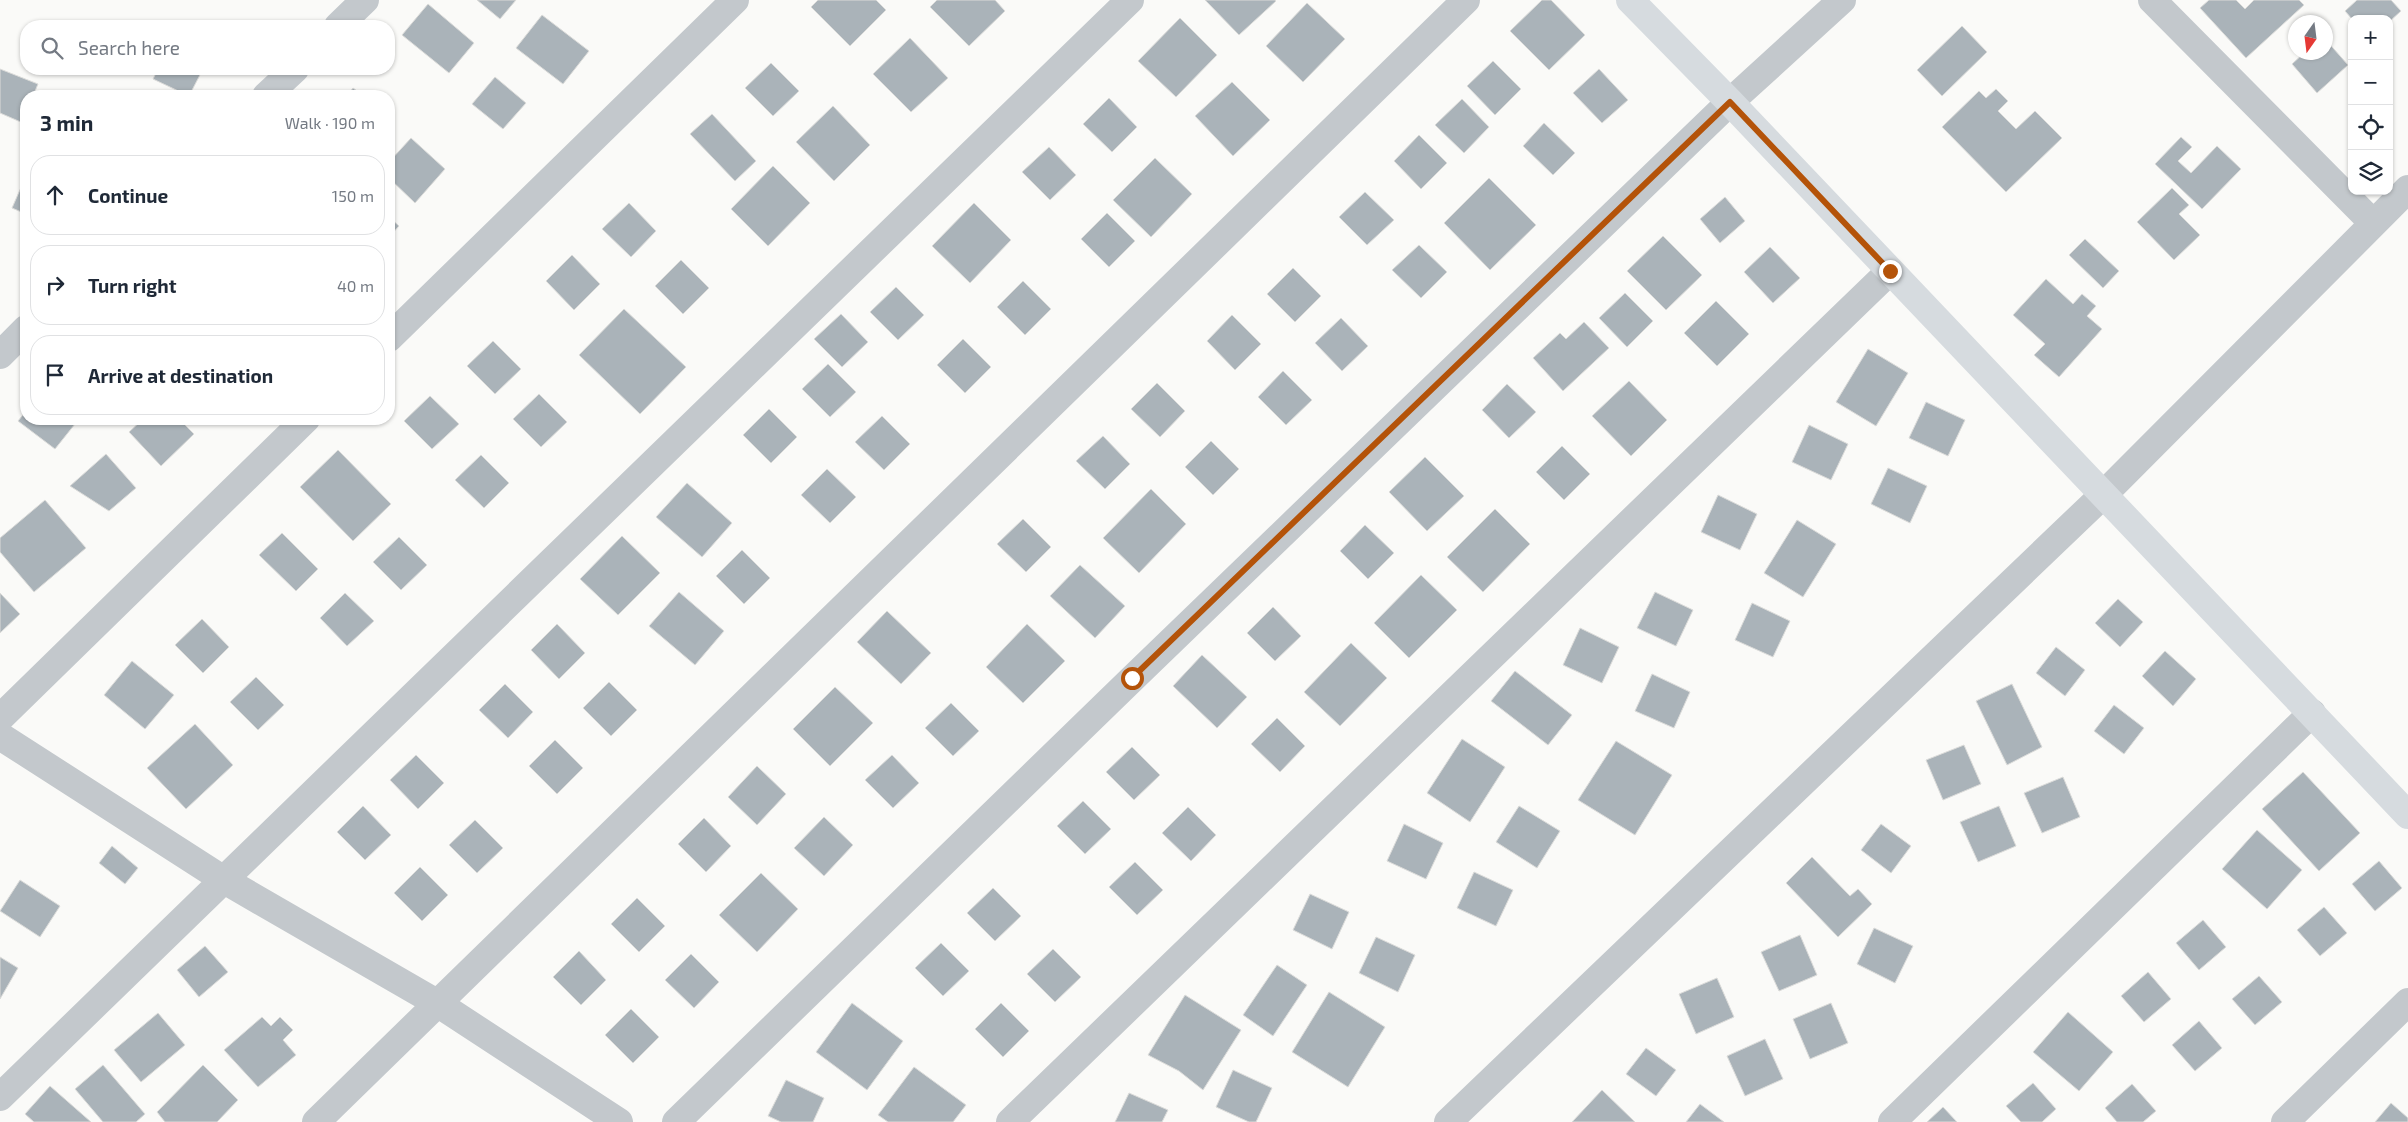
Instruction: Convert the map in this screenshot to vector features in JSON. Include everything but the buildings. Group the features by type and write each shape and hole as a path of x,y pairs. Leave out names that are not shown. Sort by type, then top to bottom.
{"street":[{"path":"344,20 365,0"},
{"path":"395,332 735,0"},
{"path":"0,1097 1130,0"},
{"path":"316,1122 1466,0"},
{"path":"1630,0 1730,102 2408,815"},
{"path":"676,1122 1132,678 1730,102 1842,0"},
{"path":"2167,5 2373,223"},
{"path":"272,90 288,75"},
{"path":"1448,1122 2103,495 2408,189"},
{"path":"1010,1122 1890,271"},
{"path":"0,355 20,335"},
{"path":"0,718 300,425"},
{"path":"1892,1122 2312,713"},
{"path":"0,736 224,880 437,1004 620,1122"},
{"path":"2285,1122 2408,1002"}],"route":[{"path":"1132,678 1730,102 1890,271"}]}
